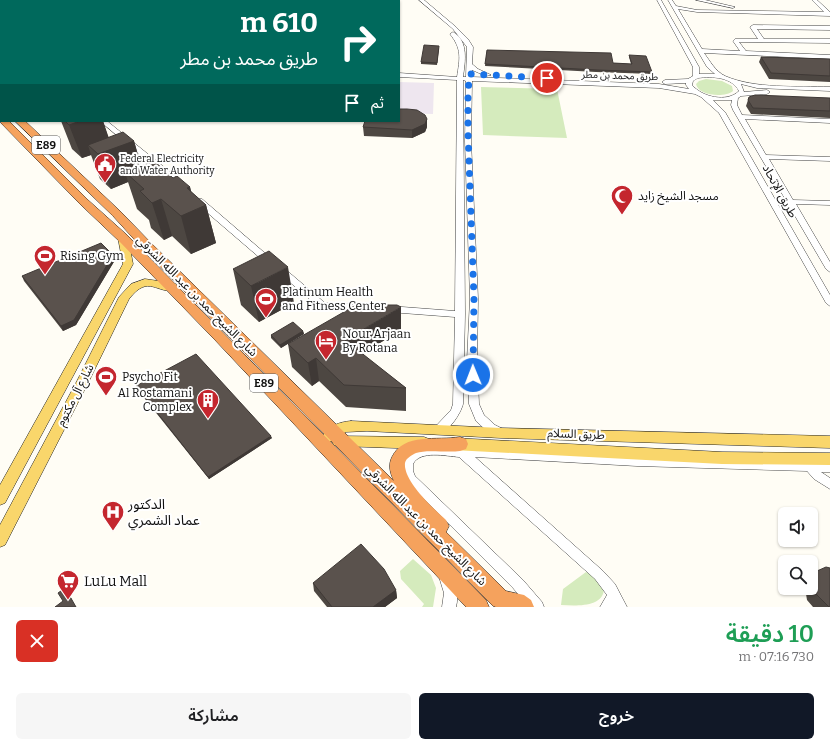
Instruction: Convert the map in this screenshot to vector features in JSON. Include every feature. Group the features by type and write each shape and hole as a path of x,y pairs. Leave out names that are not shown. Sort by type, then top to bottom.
{"highway":[{"name":"شارع الشيخ حمد بن عبد الله الشرقي","path":"5,122 84,202 123,238 172,287 313,435 334,445 439,565 479,607"},
{"name":"شارع الشيخ حمد بن عبد الله الشرقي","path":"21,122 72,170 322,420 338,456 343,452 347,453 422,529 456,554 504,603"},
{"path":"30,122 70,163 72,170"},
{"path":"0,126 45,163"},
{"path":"242,360 257,370 315,428 320,429 324,426 322,420"},
{"path":"461,448 416,446 409,449 400,458 398,473 403,486 452,540 478,577"},
{"path":"504,603 517,602 524,607"}],"main road":[{"name":"شارع آل مكتوم","path":"0,540 83,381 128,264 123,238"},
{"name":"شارع آل مكتوم","path":"0,499 112,306 138,284 152,282 172,287"},
{"name":"طريق السلام","path":"830,442 501,433 355,426 339,428 334,445 461,448 644,457 830,459"}],"street":[{"path":"414,0 459,40 463,49 460,79 459,119 460,354 458,404 453,415 440,429"},
{"path":"421,0 466,40 470,47 468,121 471,246 474,299 472,358 474,404 476,412 485,423 501,433"},
{"path":"659,0 696,67 696,77"},
{"path":"670,0 710,67 723,78"},
{"path":"698,0 721,5 762,10 829,12"},
{"path":"814,0 823,9 829,12"},
{"path":"674,7 697,11"},
{"path":"679,16 685,12 697,11 823,9"},
{"path":"762,40 753,28 827,28 830,35"},
{"path":"744,53 736,42 737,40 830,41"},
{"path":"701,51 830,57"},
{"path":"450,72 462,65"},
{"path":"470,65 478,72 488,77"},
{"name":"طريق محمد بن مطر","path":"400,71 450,72 460,79"},
{"name":"طريق محمد بن مطر","path":"400,75 469,80 488,77 654,82 690,81"},
{"path":"696,92 690,87 690,81 696,77 711,76 757,86 830,89"},
{"name":"طريق محمد بن مطر","path":"488,77 664,86 696,92 704,96"},
{"path":"732,81 742,89 738,95"},
{"path":"704,96 721,99 738,95 770,92 830,94"},
{"name":"طريق اﻹتحاد","path":"738,95 734,106 830,269"},
{"name":"طريق اﻹتحاد","path":"704,96 722,112 830,303"},
{"path":"740,117 830,121"},
{"path":"459,119 464,118 468,121"},
{"path":"104,122 155,162 218,219 323,306 460,314"},
{"path":"763,157 830,159"},
{"path":"459,182 463,188 470,187"},
{"path":"790,202 830,203"},
{"path":"459,243 467,243 471,246"},
{"path":"821,254 830,257"},
{"path":"460,354 461,359 466,362 472,358"},
{"path":"537,607 518,584 411,479 407,472 408,461 417,453 461,448 476,465 599,575 617,601 607,607"},
{"path":"644,457 830,467"},
{"path":"809,466 818,476 830,484"},
{"path":"439,565 451,591 452,599 449,607"}],"shaded area":[{"path":"400,82 434,83 433,114 400,113"}],"green space":[{"path":"706,79 722,81 732,86 733,91 724,95 712,95 706,93 698,88 696,84 699,81"},
{"path":"481,87 557,89 567,138 483,135"},
{"path":"413,559 431,575 436,588 433,607 422,607 424,604 401,579 400,571"},
{"path":"586,572 594,576 604,589 603,595 594,602 588,604 561,605 563,589"}],"building":[{"path":"424,45 439,46 437,63 421,62"},
{"path":"487,50 611,53 613,63 632,64 629,55 646,56 652,72 485,64"},
{"path":"761,57 830,59 830,76 771,73"},
{"path":"755,95 830,98 830,111 753,108 748,100 749,97"},
{"path":"400,109 417,110 425,115 427,119 425,124 412,130 363,127 365,122 400,122"},
{"path":"66,122 77,122 69,125"},
{"path":"123,132 134,141 98,154 88,145"},
{"path":"154,161 173,178 177,176 190,187 187,188 206,205 181,216 161,199 152,203 140,191 144,189 125,172"},
{"path":"101,243 113,255 74,320 61,326 22,276"},
{"path":"269,251 288,267 251,286 233,269"},
{"path":"356,305 397,305 401,307 345,340 406,388 344,385 316,358 308,363 288,344"},
{"path":"293,322 303,331 280,345 271,335"},
{"name":"Al Rostamani Complex","path":"196,354 271,436 208,477 136,386"},
{"path":"361,544 384,569 396,590 373,607 332,607 313,583"},
{"path":"826,567 830,568 830,607 817,595 818,571"},
{"path":"65,588 76,607 55,607 63,601 58,593"}],"place":[{"name":"Federal Electricity and Water Authority","path":"105,184"},
{"name":"مسجد الشيخ زايد","path":"622,216"},
{"name":"Rising Gym","path":"45,276"},
{"name":"Platinum Health and Fitness Center","path":"266,318"},
{"name":"Nour Arjaan By Rotana","path":"326,360"},
{"name":"Psycho Fit","path":"106,396"},
{"name":"Al Rostamani Complex","path":"208,420"},
{"name":"الدكتور عماد الشمري","path":"113,532"},
{"name":"LuLu Mall","path":"68,600"}],"route":[{"path":"473,375 474,299 468,132 468,90 470,74 547,78"}]}
